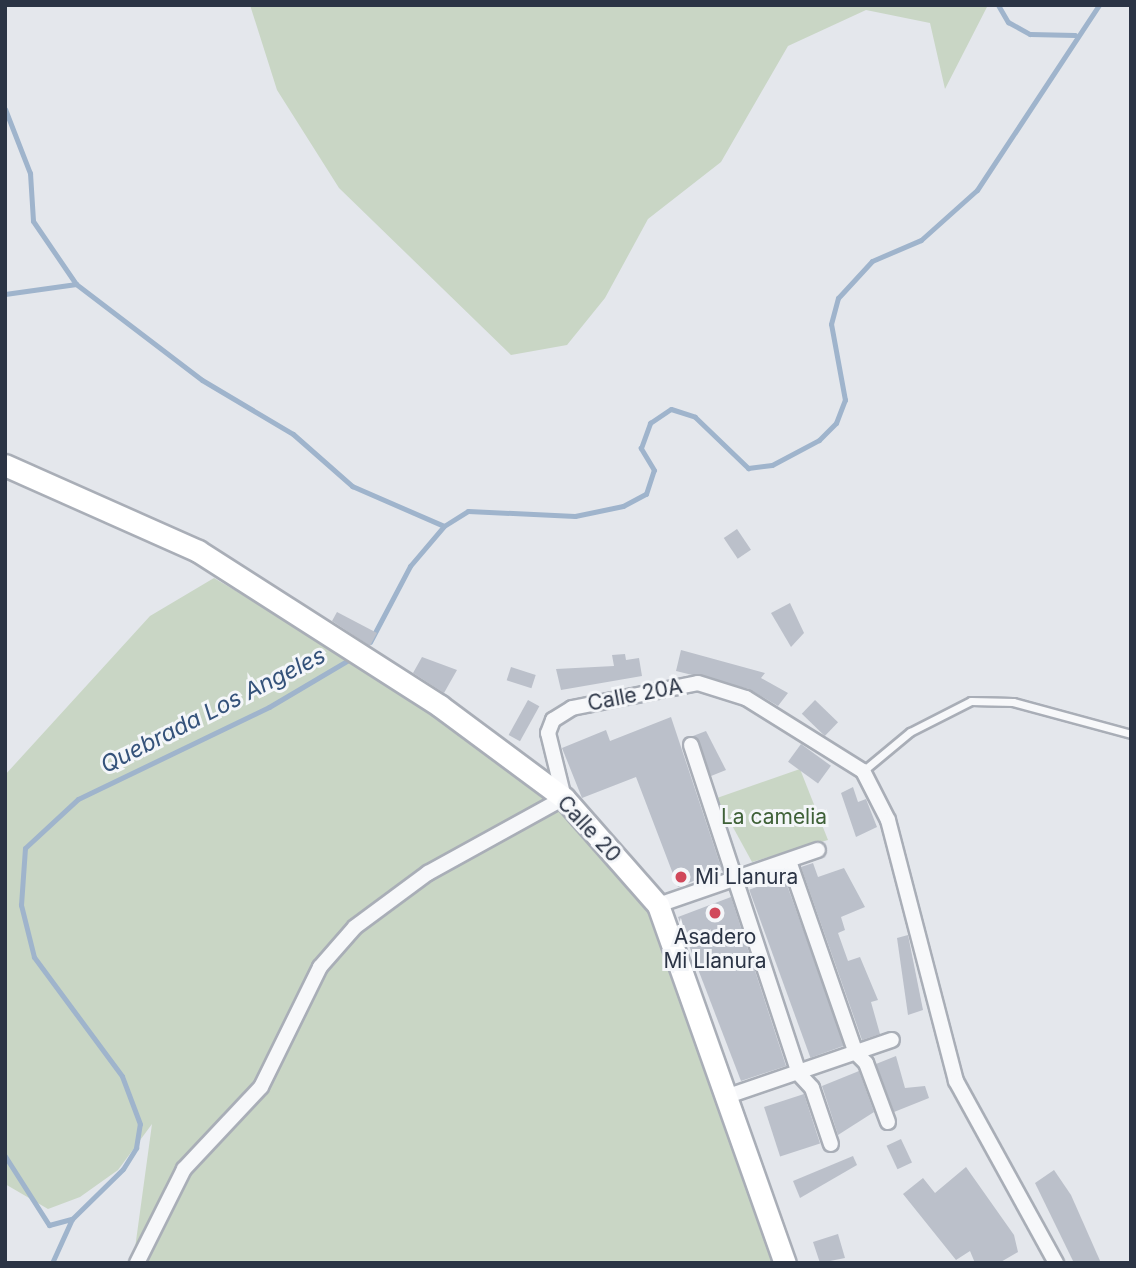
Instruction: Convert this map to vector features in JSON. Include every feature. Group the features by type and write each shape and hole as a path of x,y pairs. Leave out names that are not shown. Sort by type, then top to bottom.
{"main road":[{"name":"Calle 20","path":"5,465 198,551 440,706 564,798 658,905 731,1096 785,1263"}],"street":[{"name":"Calle 20A","path":"564,798 548,733 561,712 698,683 746,698 863,771"},
{"path":"691,745 733,867 732,881 799,1074 812,1088 831,1144"},
{"path":"863,771 888,820 957,1081 1056,1263"},
{"path":"137,1263 184,1169 261,1087 320,967 355,927 428,873 564,798"},
{"path":"658,905 818,850"},
{"path":"789,861 856,1054 866,1063 888,1122"},
{"path":"731,1096 892,1040"}],"lane":[{"path":"863,771 910,732 971,701 1013,702 1131,734"}],"green space":[{"path":"250,5 988,5 945,89 930,23 866,10 788,46 721,162 648,219 605,298 567,345 511,355 339,188 277,90"},
{"path":"214,578 422,700 546,794 670,935 785,1263 133,1263 152,1124 118,1170 80,1197 48,1209 5,1184 5,775 150,616"},
{"name":"La camelia","path":"800,769 828,840 752,862 717,798"}],"building":[{"path":"737,529 751,550 738,559 724,538"},
{"path":"790,603 804,633 791,647 771,613"},
{"path":"337,612 377,633 370,646 332,621"},
{"path":"681,650 765,673 761,678 788,693 778,706 749,689 676,671"},
{"path":"625,654 626,660 639,658 642,676 561,690 556,669 614,666 612,655"},
{"path":"422,657 457,670 444,693 413,673"},
{"path":"511,667 536,675 531,688 507,680"},
{"path":"528,700 539,706 520,741 509,735"},
{"path":"815,700 838,722 825,736 802,714"},
{"path":"671,717 722,870 678,887 636,777 582,798 562,748 606,730 610,741"},
{"path":"706,731 726,770 711,776 693,736"},
{"path":"801,744 831,766 818,784 788,762"},
{"path":"853,787 858,802 866,799 877,827 856,837 841,793"},
{"path":"813,863 818,877 844,868 865,907 841,917 845,930 838,933 848,961 860,957 878,1000 871,1002 880,1034 862,1040 801,867"},
{"path":"784,877 845,1045 810,1058 749,890"},
{"path":"731,897 786,1066 741,1081 678,917"},
{"path":"908,935 923,1010 908,1015 897,938"},
{"path":"896,1056 905,1088 925,1086 929,1098 894,1112 876,1064"},
{"path":"859,1071 874,1112 838,1135 822,1086"},
{"path":"804,1094 820,1143 780,1156 764,1107"},
{"path":"901,1139 912,1163 897,1169 886,1146"},
{"path":"853,1156 857,1165 800,1198 793,1181"},
{"path":"966,1167 1014,1235 1018,1252 999,1263 975,1263 970,1251 956,1260 903,1194 923,1178 935,1193"},
{"path":"1054,1170 1071,1195 1101,1263 1074,1263 1035,1183"},
{"path":"838,1234 845,1258 820,1263 813,1242"}],"waterway":[{"path":"998,5 1008,22 1030,34 1075,35"},
{"name":"Quebrada Los Angeles","path":"370,642 410,566 444,526 468,511 575,516 623,506 646,494 654,470 641,448 650,423 671,409 695,417 748,468 772,465 819,440 836,423 845,400 831,324 838,298 872,261 921,240 977,190 1099,5"},
{"path":"5,109 30,173 33,221 76,284 202,380 293,434 352,486 444,526"},
{"path":"5,294 76,284"},
{"name":"Quebrada Los Angeles","path":"5,1156 49,1225 72,1219 123,1169 136,1148 140,1124 122,1076 34,957 21,905 25,848 78,799 269,707 352,658"},
{"path":"52,1263 72,1219"}],"place":[{"name":"Mi Llanura","path":"681,877"},
{"name":"Asadero Mi Llanura","path":"715,913"}]}
